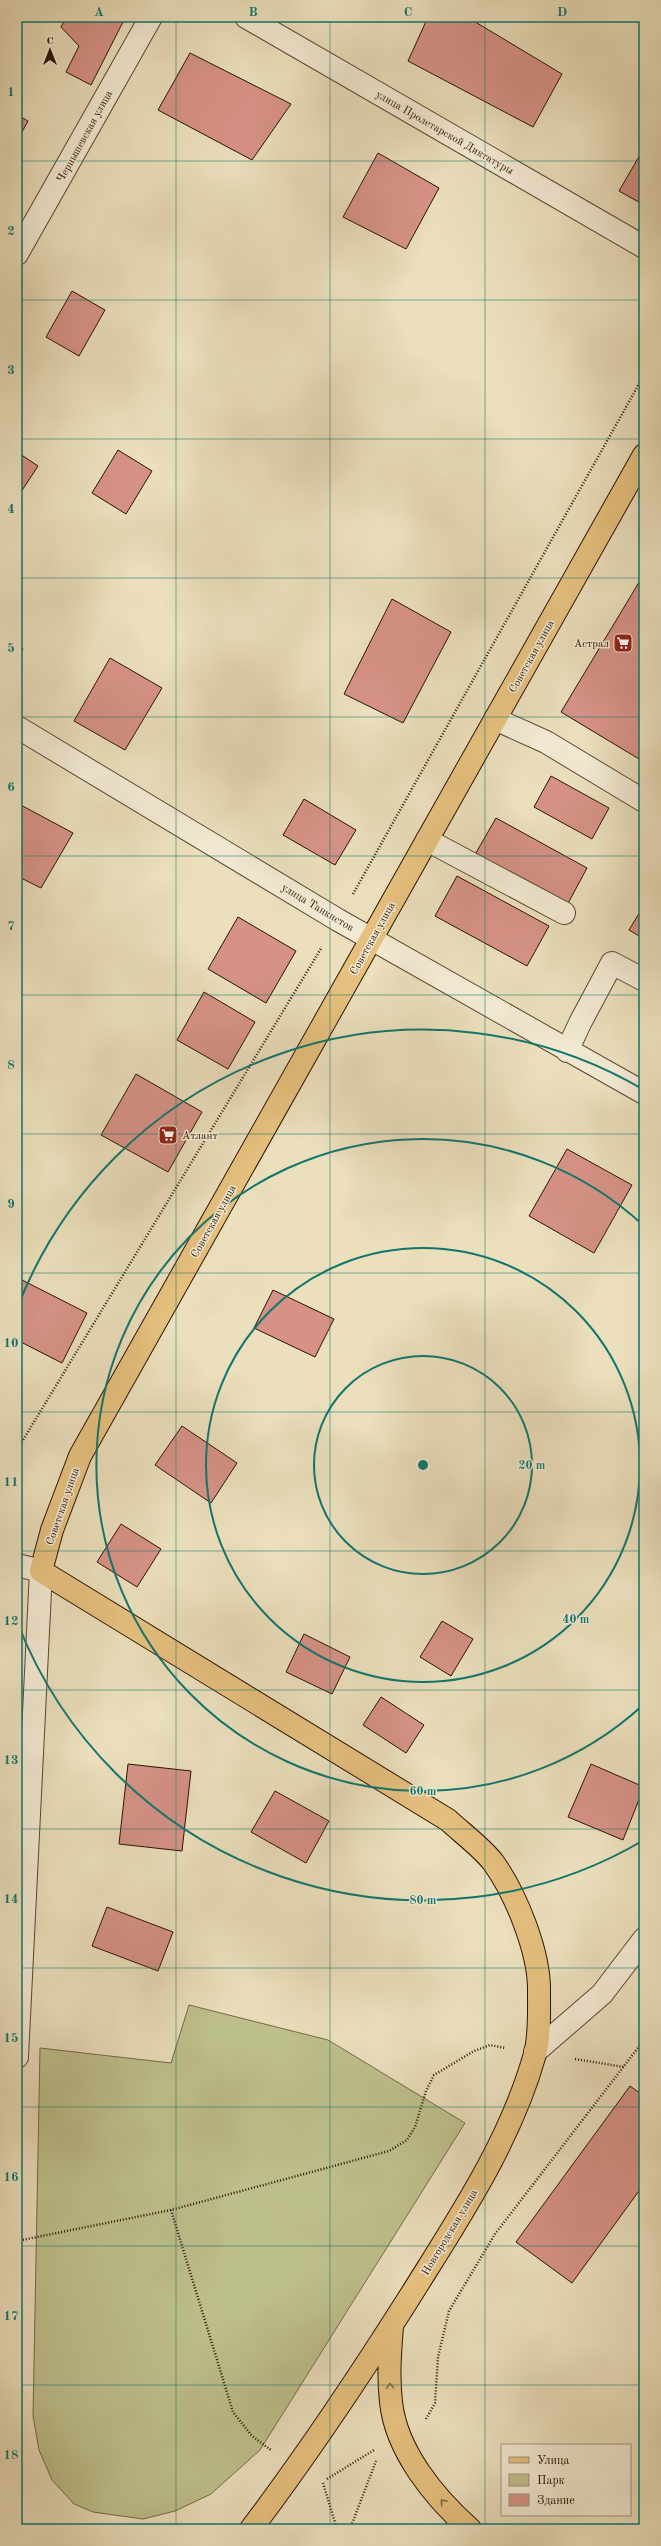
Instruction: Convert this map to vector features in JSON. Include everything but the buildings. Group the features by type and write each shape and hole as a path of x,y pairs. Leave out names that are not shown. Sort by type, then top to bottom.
{"main road":[{"name":"Советская улица","path":"41,1571 52,1530 80,1456 644,455"},
{"name":"Новгородская улица","path":"41,1571 448,1820 492,1861 519,1907 529,1934 540,1990 535,2052 512,2119 468,2204 392,2324 299,2465 251,2529"},
{"path":"392,2324 389,2367 391,2404 401,2436 423,2480 470,2529"}],"street":[{"name":"Чернышевская улица","path":"17,254 151,17"},
{"name":"улица Пролетарской Диктатуры","path":"246,17 644,247"},
{"path":"495,719 546,742 644,801"},
{"name":"улица Танкистов","path":"17,727 372,939 567,1051 644,1093"},
{"path":"427,840 564,913"},
{"path":"567,1051 612,963 644,980"},
{"path":"17,1565 41,1571"},
{"name":"Советская улица","path":"17,2057 41,1571"},
{"path":"535,2052 602,1994 642,1948"}],"path":[{"path":"424,2421 434,2403 438,2357 449,2311 496,2234 644,2040"},
{"path":"17,2241 171,2210 389,2151 407,2140 415,2127 426,2091 434,2075 474,2051 490,2045 624,2067"},
{"path":"171,2210 233,2412 252,2436 274,2451"},
{"path":"338,2529 322,2482 376,2449"},
{"path":"350,2529 377,2459"}],"green space":[{"path":"189,2005 328,2040 465,2123 260,2450 211,2494 175,2511 143,2519 93,2512 74,2504 52,2480 39,2450 33,2416 40,2048 171,2063"}],"place":[{"name":"Астрал","path":"623,643"},
{"name":"Атлант","path":"168,1135"}]}
